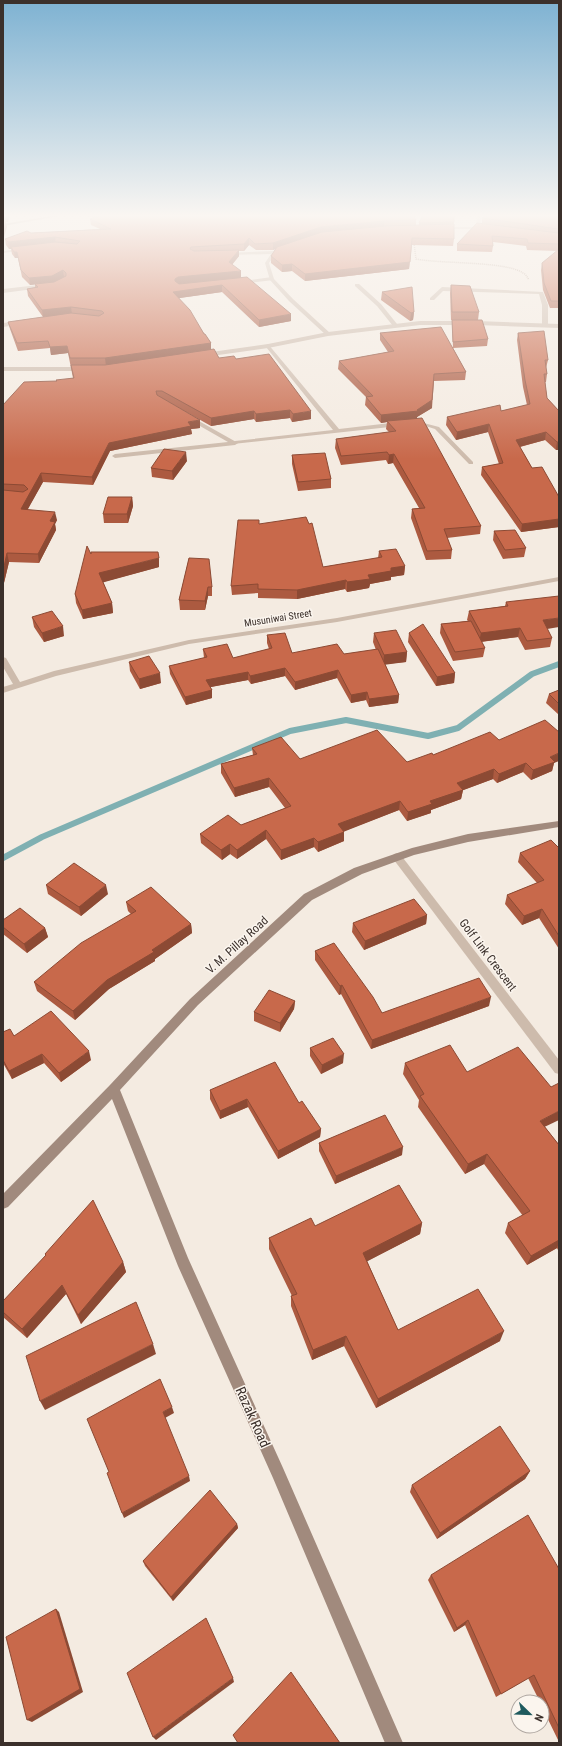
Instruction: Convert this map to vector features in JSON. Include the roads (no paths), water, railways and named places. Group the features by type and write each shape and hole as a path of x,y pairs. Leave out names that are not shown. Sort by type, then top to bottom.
{"main road":[{"name":"V. M. Pillay Road","path":"3,1203 114,1089 194,1002 308,898 358,871 397,857 468,838 559,824"},
{"name":"Razak Road","path":"114,1089 183,1261 275,1466 394,1743"}],"street":[{"path":"288,296 328,334"},
{"path":"370,296 379,305 395,325"},
{"path":"543,296 545,325"},
{"path":"3,325 26,322"},
{"path":"201,356 268,346 328,334 395,325 447,322 559,326"},
{"path":"268,346 337,430"},
{"path":"3,369 92,369"},
{"path":"180,412 235,443"},
{"path":"411,423 418,422 437,428 471,463"},
{"path":"115,456 337,430 404,424"},
{"name":"Musuniwai Street","path":"3,690 17,684 189,642 337,620 559,578"},
{"path":"3,660 17,684"},
{"name":"Golf Link Crescent","path":"397,857 559,1069"}],"waterway":[{"path":"3,858 42,837 290,731 346,720 428,736 458,728 532,674 559,664"}]}
